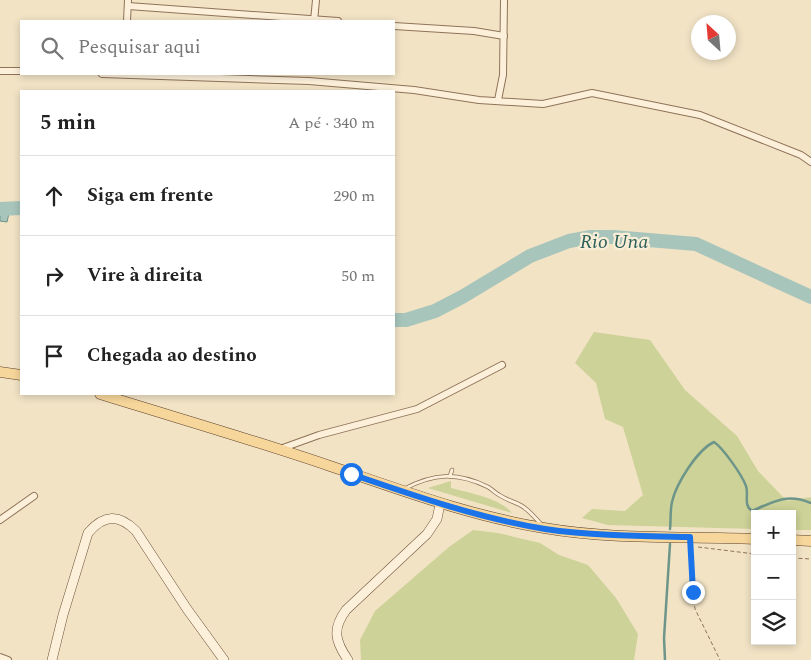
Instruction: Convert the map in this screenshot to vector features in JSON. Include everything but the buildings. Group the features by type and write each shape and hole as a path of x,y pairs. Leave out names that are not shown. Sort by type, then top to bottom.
{"main road":[{"path":"0,372 20,375"},
{"path":"103,395 278,449 440,504 490,517 545,528 624,536 751,539"},
{"path":"796,540 811,541"}],"street":[{"path":"127,20 128,3 314,20 316,0"},
{"path":"498,100 503,75 504,0"},
{"path":"395,26 474,31 504,36"},
{"path":"0,71 20,72"},
{"path":"186,75 309,77 479,100 543,104 592,93 700,115 801,155 811,162"},
{"path":"278,449 318,435 417,409 502,365"},
{"path":"0,520 34,496"},
{"path":"348,660 340,648 336,635 339,620 346,610 427,534 437,519 440,504"},
{"path":"52,660 63,615 88,533 94,525 105,519 114,518 128,522 136,531 187,609 224,660"},
{"path":"0,657 8,660"}],"lane":[{"path":"450,476 452,470"},
{"path":"402,491 420,480 444,475 450,476 488,487 500,496 522,506 545,528"}],"path":[{"path":"690,537 690,570 695,609 720,660"},
{"path":"699,548 751,554"},
{"path":"796,558 811,558"}],"green space":[{"path":"594,332 650,340 685,390 737,436 758,471 787,501 811,497 811,530 796,530 796,510 751,510 751,529 608,525 582,518 592,509 625,511 643,495 623,427 605,419 596,383 575,363"},
{"path":"451,481 451,488 500,503 512,513 428,488"},
{"path":"473,530 498,533 540,543 559,555 588,565 616,598 638,634 634,660 361,660 360,640 375,611 449,547"}],"water":[{"path":"0,206 10,209 7,222 0,221"}],"waterway":[{"name":"Rio Una","path":"0,209 20,208"},
{"name":"Rio Una","path":"395,320 406,320 435,311 530,256 569,241 591,237 696,244 811,297"},
{"path":"670,529 671,505 678,486 694,460 707,446 714,442 727,456 744,481 747,489 748,506 752,511 774,501 788,498 811,503"},
{"path":"665,660 664,638 670,544"}],"route":[{"path":"351,474 460,510 545,528 624,536 690,537 690,570 693,592"}]}
